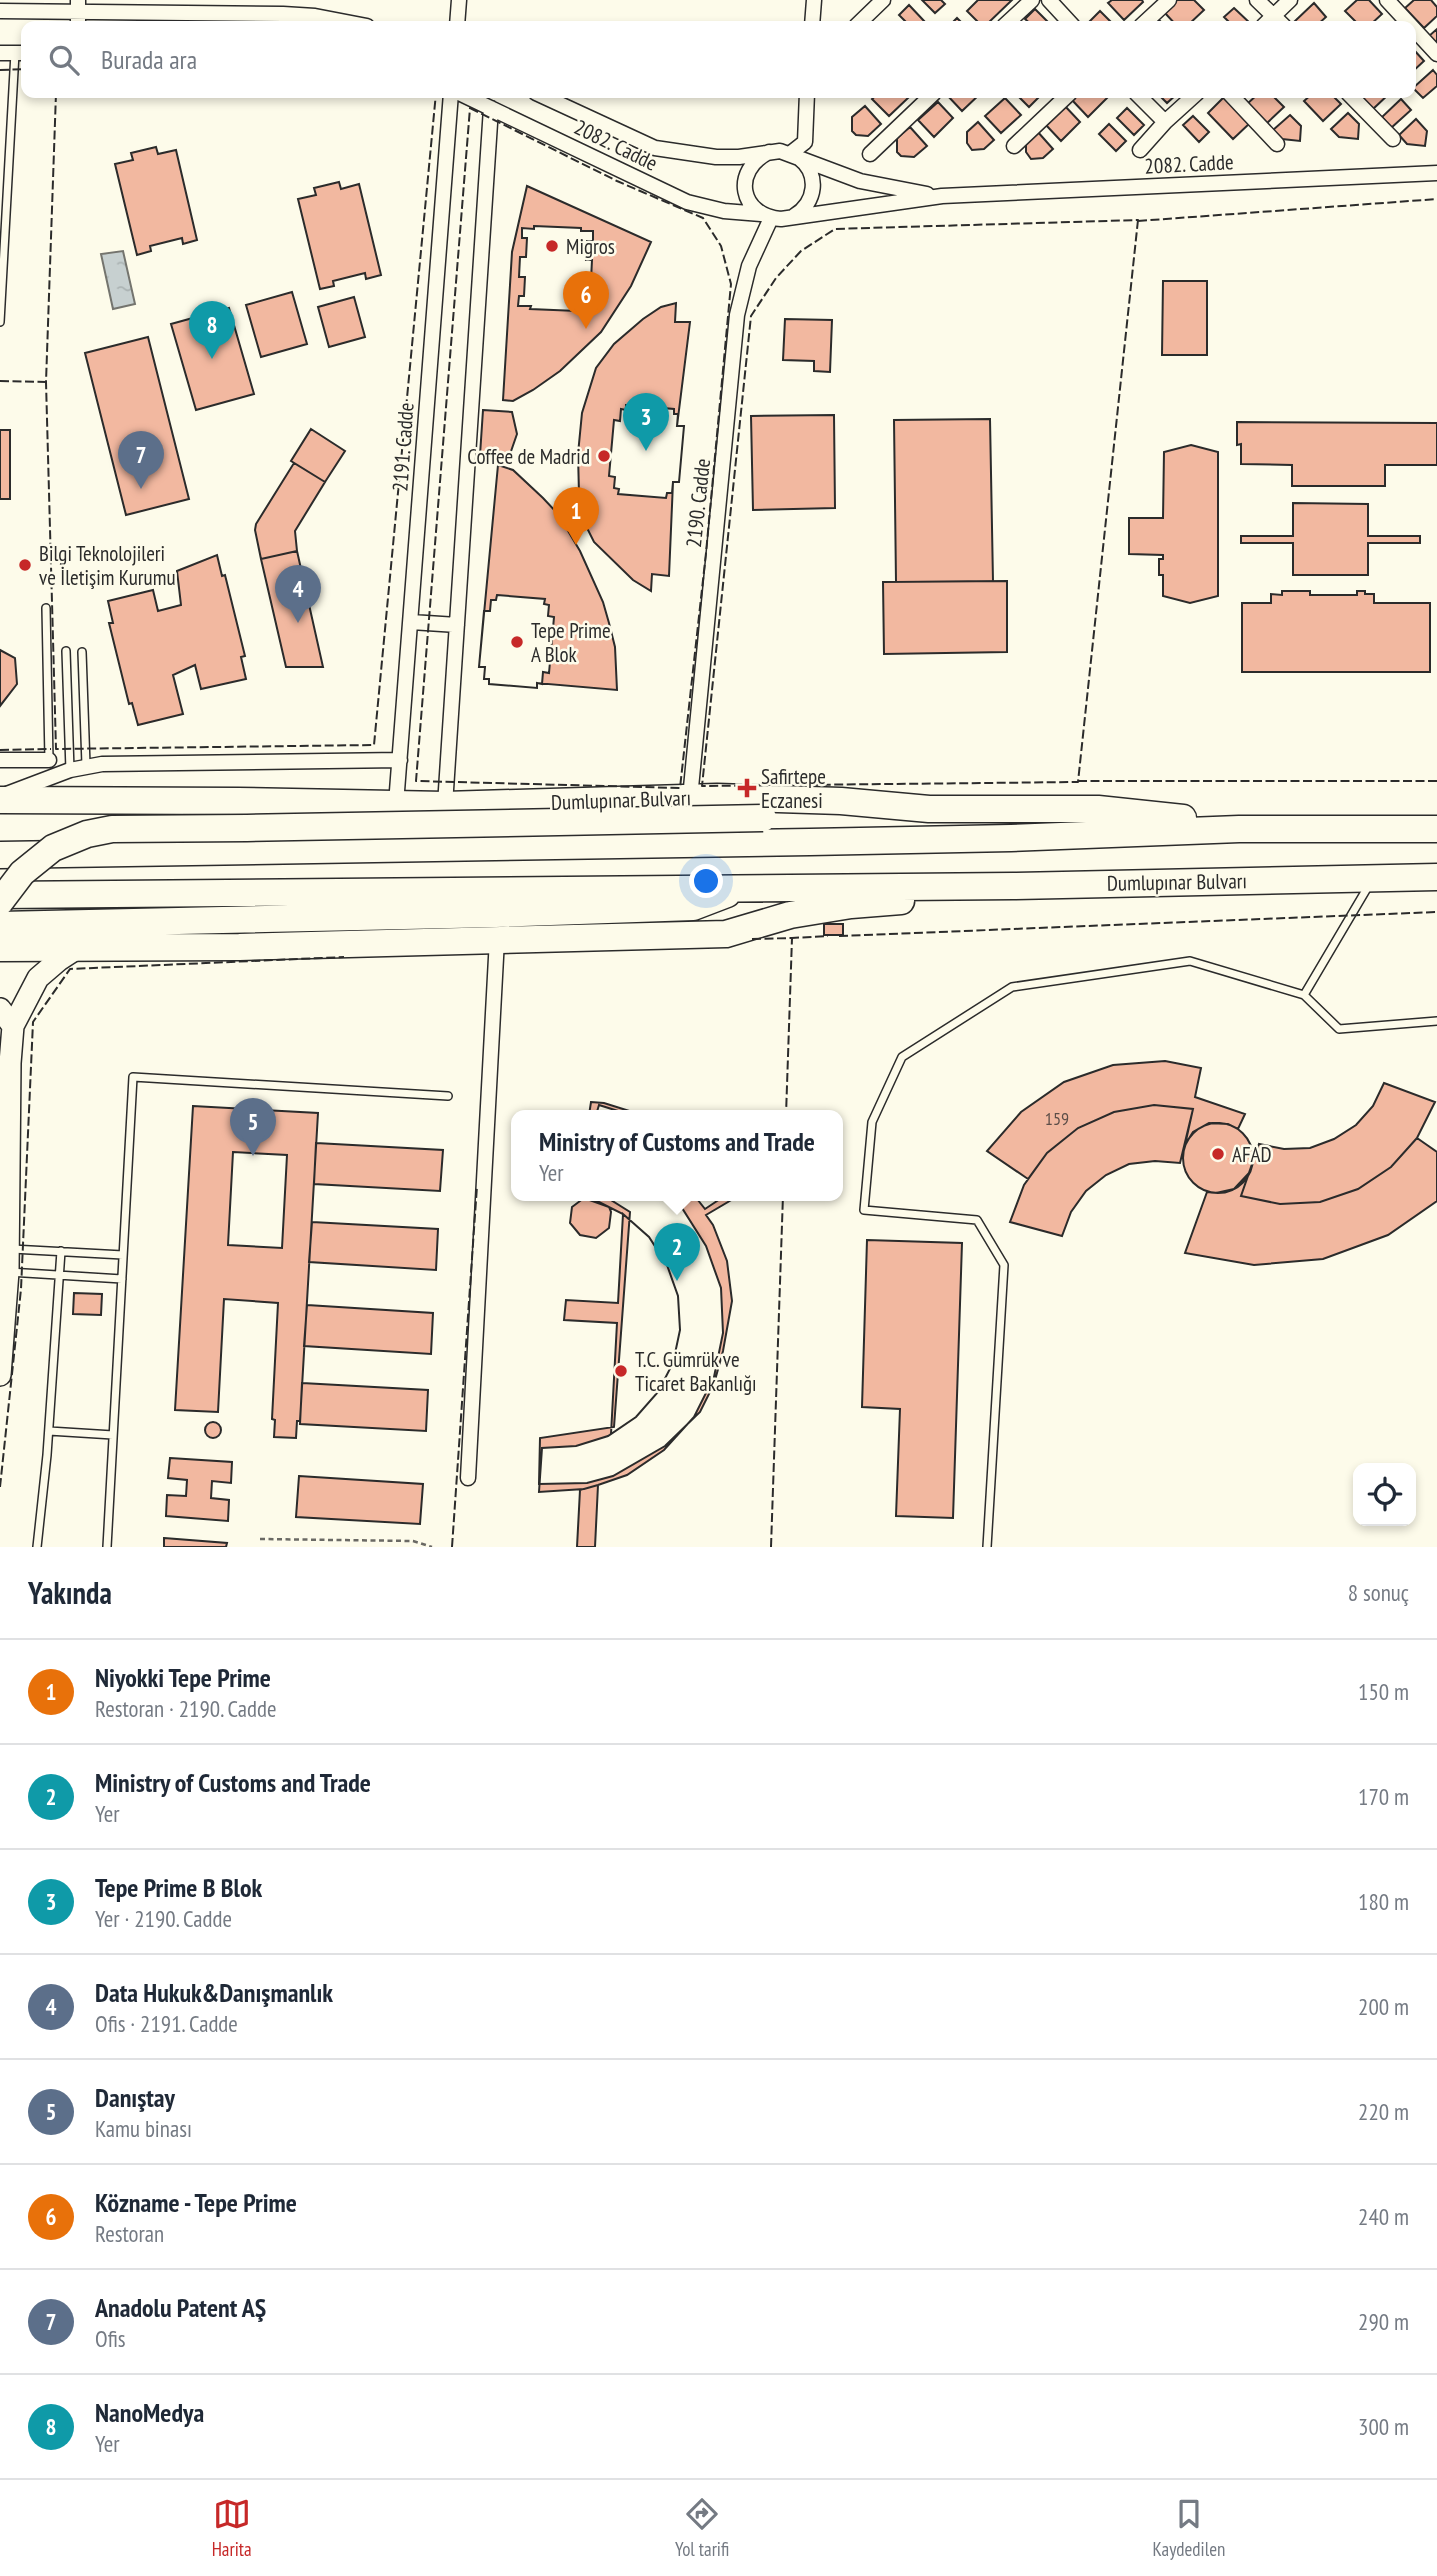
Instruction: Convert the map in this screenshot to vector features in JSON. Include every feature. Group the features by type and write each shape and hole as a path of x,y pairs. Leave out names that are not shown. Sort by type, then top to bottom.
{"highway":[{"name":"Dumlupınar Bulvarı","path":"0,798 444,805 690,798 809,800 929,809 1098,809 1197,819 1239,829"},
{"path":"0,902 22,873 53,848 87,834 112,828 763,818 929,809"},
{"name":"Dumlupınar Bulvarı","path":"0,855 823,842 1239,829 1437,829"},
{"name":"Dumlupınar Bulvarı","path":"0,895 1013,886 1437,877"},
{"path":"0,948 239,947 726,933 813,911 1013,886"},
{"name":"Dumlupınar Bulvarı","path":"0,925 496,914 693,906 749,887"}],"main road":[{"path":"0,1375 8,1272 10,1063 13,1026 38,978 79,947"},
{"path":"0,1009 13,1026"}],"street":[{"path":"457,21 459,0"},
{"path":"812,21 814,0"},
{"path":"861,21 883,0"},
{"path":"1009,21 1032,0"},
{"path":"1049,0 1068,21"},
{"path":"1146,21 1169,0"},
{"path":"1257,0 1272,21"},
{"path":"1274,21 1290,0"},
{"path":"1387,0 1406,21"},
{"path":"0,12 284,14 340,21"},
{"path":"1416,31 1437,54"},
{"name":"2191. Cadde","path":"396,804 451,98"},
{"name":"2082. Cadde","path":"470,98 687,202 724,211 766,216 792,217 942,196 1437,173"},
{"name":"2082. Cadde","path":"547,98 655,148 716,157 739,157 780,151 860,181 942,196"},
{"path":"792,217 808,203 813,192 809,169 791,153 805,142 807,98"},
{"path":"870,153 929,98"},
{"path":"1014,146 1065,98"},
{"path":"1141,98 1164,122"},
{"path":"1140,150 1164,122 1191,98"},
{"path":"1234,98 1277,144"},
{"path":"1353,98 1393,139"},
{"path":"444,805 491,108"},
{"path":"766,216 752,207 744,187 750,166 769,152"},
{"name":"2190. Cadde","path":"690,798 737,314 749,266 766,216"},
{"path":"411,622 457,625"},
{"path":"0,760 49,760"},
{"path":"0,798 86,765 400,761"},
{"path":"468,1478 497,939"}],"lane":[{"path":"0,322 14,53"},
{"path":"46,608 49,760"},
{"path":"66,651 70,769"},
{"path":"82,652 86,765"},
{"path":"1304,995 1373,878"},
{"path":"987,1547 1004,1265 977,1220 864,1210 873,1122 902,1057 1013,986 1190,961 1304,995 1339,1029 1437,1021"},
{"path":"107,1547 133,1077 448,1096"},
{"path":"7,1249 123,1255"},
{"path":"37,1547 49,1431 61,1251"},
{"path":"8,1272 122,1279"},
{"path":"49,1431 113,1435"}],"path":[{"path":"260,1539 413,1541 432,1547"}],"water":[{"path":"123,251 135,304 113,309 101,254"}],"building":[{"path":"922,0 941,0 945,4 935,13"},
{"path":"978,0 1012,0 990,21 977,21 967,11"},
{"path":"1112,0 1143,2 1124,20 1108,3"},
{"path":"1176,0 1194,0 1204,10 1192,21 1172,21 1164,12"},
{"path":"1357,0 1369,0 1382,14 1374,21 1355,21 1345,11"},
{"path":"1414,0 1431,0 1437,7 1437,16 1424,28 1405,8"},
{"path":"1314,3 1326,17 1322,21 1295,21"},
{"path":"909,5 924,21 905,21 899,15"},
{"path":"1234,8 1248,21 1228,21 1224,17"},
{"path":"1035,9 1047,21 1027,21 1025,19"},
{"path":"1100,11 1110,21 1090,21"},
{"path":"1437,29 1437,45 1429,36"},
{"path":"1416,52 1424,61 1416,68"},
{"path":"1433,70 1437,75 1437,86 1423,98 1416,91 1416,85"},
{"path":"873,98 908,98 889,116"},
{"path":"950,98 976,98 962,111"},
{"path":"1005,98 1021,115 1001,133 985,116"},
{"path":"1020,98 1038,98 1029,107"},
{"path":"1074,98 1107,98 1088,117 1072,100"},
{"path":"1223,98 1227,98 1250,123 1233,139 1208,113"},
{"path":"1254,98 1275,98 1284,107 1266,124 1247,104"},
{"path":"1307,98 1335,98 1341,104 1323,121 1304,101"},
{"path":"1363,98 1385,98 1373,109"},
{"path":"1401,99 1411,110 1391,128 1382,117"},
{"path":"938,102 953,118 934,137 918,120"},
{"path":"1064,105 1080,122 1061,141 1045,124"},
{"path":"865,106 881,124 868,136 856,135 852,131 852,117"},
{"path":"1127,108 1144,125 1134,135 1117,118"},
{"path":"1348,113 1359,124 1358,139 1339,137 1331,129"},
{"path":"1290,115 1301,126 1300,141 1282,139 1273,130"},
{"path":"1193,116 1209,132 1199,142 1183,125"},
{"path":"1416,119 1427,131 1425,146 1407,144 1399,135"},
{"path":"978,122 994,140 984,149 972,150 967,143 967,132"},
{"path":"1109,124 1126,141 1116,151 1099,134"},
{"path":"910,127 927,146 914,157 901,156 897,152 897,138"},
{"path":"1037,131 1053,149 1043,158 1031,159 1026,152 1026,141"},
{"path":"156,147 158,154 176,150 197,240 183,244 182,238 150,246 151,251 137,255 115,164 133,160 131,153"},
{"path":"339,182 341,189 359,184 381,275 366,279 365,273 333,281 334,286 320,289 298,199 316,195 314,188"},
{"path":"527,186 651,242 631,286 601,332 560,371 513,401 503,400 512,252"},
{"path":"534,226 593,231 593,241 587,241 586,260 592,260 591,280 585,280 584,299 590,299 590,309 577,308 577,311 518,306 519,296 524,296 525,277 519,277 520,257 526,257 527,238 522,238 522,228 534,229"},
{"path":"1163,281 1207,281 1207,355 1162,355"},
{"path":"292,292 307,344 261,357 246,305"},
{"path":"354,297 365,337 329,347 318,307"},
{"path":"676,303 675,322 690,322 677,426 684,426 679,482 673,482 669,576 652,574 651,591 633,580 594,542 585,524 579,494 578,454 582,413 596,368 614,344 643,319 661,307"},
{"path":"229,308 254,394 196,410 171,324"},
{"path":"785,319 832,320 830,372 814,371 814,361 783,360"},
{"path":"148,337 189,499 126,515 85,353"},
{"path":"626,405 674,409 674,414 678,414 677,426 684,426 679,482 673,482 672,493 667,493 666,498 618,494 619,489 614,488 615,477 609,476 614,420 620,421 621,409 626,410"},
{"path":"483,410 512,412 517,434 509,457 480,455"},
{"path":"834,415 835,508 753,510 751,416"},
{"path":"990,419 993,581 896,582 894,420"},
{"path":"1237,422 1437,423 1437,465 1385,465 1385,486 1292,486 1292,465 1241,464 1241,444 1237,445"},
{"path":"311,429 345,451 325,482 291,461"},
{"path":"0,430 10,430 10,499 0,499"},
{"path":"1191,445 1218,452 1218,596 1190,603 1163,596 1163,575 1159,575 1159,559 1163,559 1163,555 1129,554 1129,518 1163,518 1164,452"},
{"path":"294,463 325,482 295,531 297,551 261,559 256,524"},
{"path":"498,465 513,470 543,498 558,514 580,551 603,602 609,623 615,647 617,690 537,683 537,688 489,684 489,679 484,679 485,667 479,667"},
{"path":"1293,503 1368,504 1368,536 1420,536 1420,543 1368,543 1368,575 1293,575 1293,543 1241,543 1241,536 1293,536"},
{"path":"297,551 323,667 286,667 261,559"},
{"path":"217,555 222,576 225,575 245,656 241,657 246,679 201,689 195,665 173,675 183,714 138,725 132,703 129,704 109,623 113,623 108,601 153,590 158,611 181,605 177,571"},
{"path":"1007,581 1007,652 884,654 883,582"},
{"path":"1282,591 1310,591 1310,595 1357,595 1357,591 1365,591 1365,594 1374,594 1374,603 1430,603 1430,672 1242,672 1242,603 1271,603 1271,594 1282,595"},
{"name":"Tepe Prime A Blok","path":"497,595 545,599 544,604 549,605 548,616 554,617 549,673 543,672 542,684 537,683 537,688 489,684 489,679 484,679 485,667 479,667 484,611 490,611 491,600 496,600"},
{"path":"0,650 15,658 17,684 0,706"},
{"path":"824,924 843,924 843,935 824,935"},
{"path":"1165,1061 1201,1068 1195,1097 1245,1114 1238,1129 1228,1124 1209,1123 1193,1132 1185,1145 1193,1109 1154,1105 1114,1112 1078,1128 1047,1153 1028,1179 987,1151 1021,1112 1064,1082 1113,1065"},
{"path":"1384,1083 1435,1102 1417,1138 1391,1167 1358,1189 1320,1202 1280,1204 1241,1196 1259,1144 1284,1149 1310,1148 1334,1139 1356,1125 1373,1106"},
{"path":"591,1102 626,1110 590,1110"},
{"path":"599,1105 615,1110 598,1110"},
{"path":"1154,1105 1193,1109 1180,1163 1155,1161 1129,1164 1106,1175 1086,1191 1071,1212 1062,1236 1010,1222 1024,1185 1047,1153 1078,1128 1114,1112"},
{"path":"193,1106 318,1113 300,1421 297,1421 296,1438 274,1437 275,1420 272,1419 278,1303 224,1299 218,1412 175,1410","holes":["233,1152 287,1155 282,1248 228,1245"]},
{"path":"1225,1123 1238,1129 1247,1138 1251,1144 1251,1172 1243,1183 1232,1191 1211,1193 1193,1183 1185,1172 1183,1151 1193,1133 1204,1125"},
{"path":"1417,1138 1437,1152 1437,1201 1388,1235 1323,1259 1254,1265 1185,1253 1207,1192 1234,1189 1249,1173 1241,1196 1280,1204 1320,1202 1358,1189 1391,1167"},
{"path":"316,1143 443,1150 440,1191 314,1184"},
{"path":"580,1201 592,1201 609,1207 609,1228 596,1238 580,1235 570,1223 572,1207"},
{"path":"597,1201 674,1201 682,1208 706,1246 721,1288 723,1333 714,1377 694,1417 664,1450 627,1475 584,1489 539,1492 542,1448 576,1446 608,1436 636,1417 658,1392 673,1363 680,1330 678,1296 667,1265 649,1237 623,1214"},
{"path":"613,1201 730,1201 706,1215 713,1225 727,1261 732,1301 714,1384 700,1412 665,1446 613,1476 587,1483 539,1484 540,1438 614,1427 630,1212"},
{"path":"699,1201 717,1201 705,1209"},
{"path":"623,1214 649,1237 667,1265 678,1296 680,1330 673,1363 658,1392 636,1417 611,1434 617,1323 564,1320 566,1300 618,1303"},
{"path":"312,1222 438,1229 436,1270 309,1262"},
{"path":"867,1240 962,1243 953,1518 896,1516 900,1409 862,1407"},
{"path":"74,1293 102,1294 101,1315 73,1314"},
{"path":"307,1305 433,1313 431,1354 304,1346"},
{"path":"302,1383 428,1390 426,1431 300,1424"},
{"path":"210,1422 216,1422 221,1430 219,1436 210,1438 205,1433 205,1427"},
{"path":"170,1458 232,1462 231,1483 212,1481 211,1498 229,1500 228,1521 166,1516 167,1495 186,1496 187,1480 168,1478"},
{"path":"299,1476 423,1484 420,1524 296,1517"},
{"path":"598,1485 595,1547 577,1547 580,1490"},
{"path":"164,1538 227,1543 226,1547 164,1547"}],"fence":[{"path":"0,70 21,69"},
{"path":"56,98 46,382 56,749 374,745 436,98"},
{"path":"470,108 617,181 703,218 721,246 731,284 706,553 680,788 416,781 470,108"},
{"path":"1138,221 1437,199"},
{"path":"1138,220 1078,782 702,786 751,316 776,278 801,251 835,229 1138,220"},
{"path":"0,381 46,382"},
{"path":"0,750 51,749"},
{"path":"1078,781 1437,781"},
{"path":"839,936 1437,912"},
{"path":"792,940 828,936"},
{"path":"752,939 792,938 786,1110"},
{"path":"0,1487 21,1289 33,1022 70,969 344,957"},
{"path":"452,1547 477,1186"},
{"path":"771,1547 783,1201"}],"place":[{"name":"Migros","path":"552,246"},
{"name":"Közname - Tepe Prime","path":"586,329"},
{"name":"NanoMedya","path":"212,359"},
{"name":"Tepe Prime B Blok","path":"646,451"},
{"name":"Coffee de Madrid","path":"604,456"},
{"name":"Anadolu Patent AŞ","path":"141,489"},
{"name":"Niyokki Tepe Prime","path":"576,545"},
{"name":"Bilgi Teknolojileri ve İletişim Kurumu","path":"25,565"},
{"name":"Data Hukuk&Danışmanlık","path":"298,623"},
{"name":"Tepe Prime A Blok","path":"517,642"},
{"name":"Safirtepe Eczanesi","path":"747,788"},
{"name":"AFAD","path":"1218,1154"},
{"name":"Danıştay","path":"253,1156"},
{"name":"Ministry of Customs and Trade","path":"677,1281"},
{"name":"T.C. Gümrük ve Ticaret Bakanlığı","path":"621,1371"}]}
